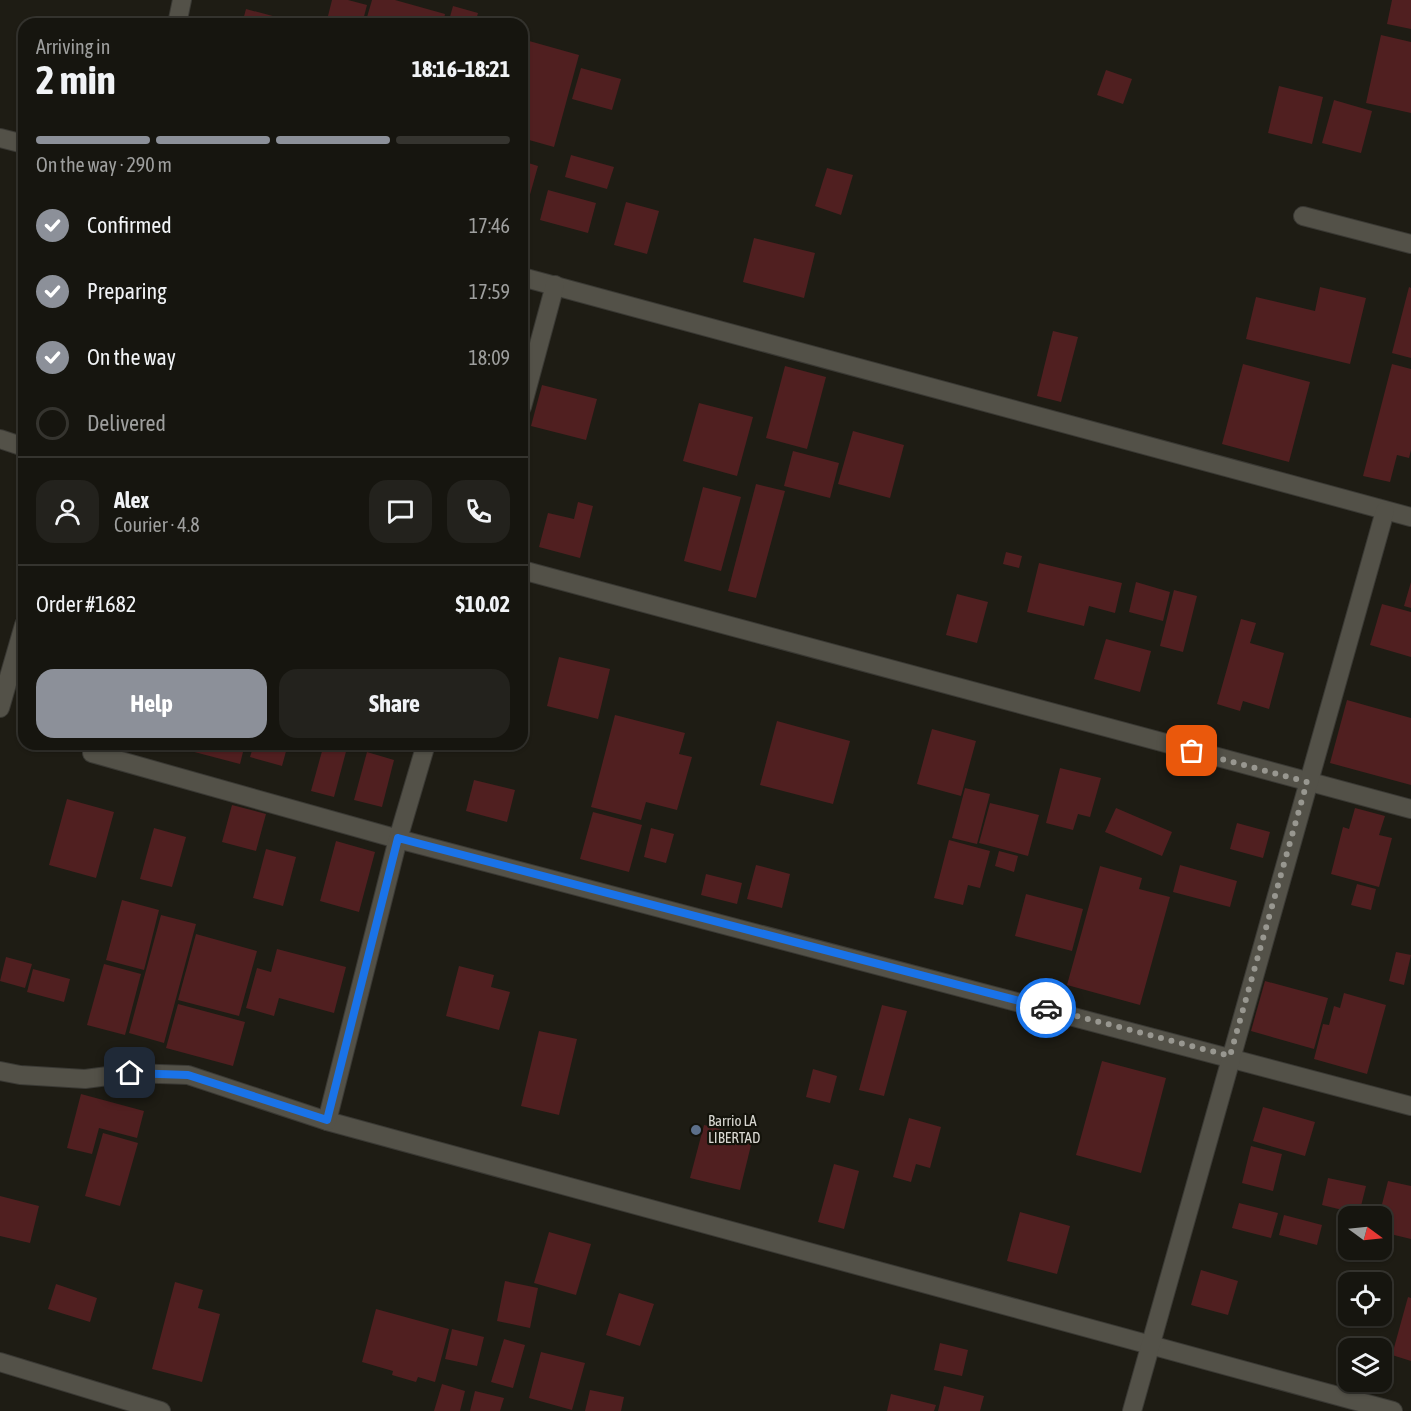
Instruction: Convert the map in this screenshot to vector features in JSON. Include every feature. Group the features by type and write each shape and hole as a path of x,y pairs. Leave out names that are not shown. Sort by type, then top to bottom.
{"street":[{"path":"178,18 182,0"},
{"path":"0,138 18,142"},
{"path":"1303,216 1410,239"},
{"path":"528,278 1411,517"},
{"path":"528,384 555,285"},
{"path":"0,439 18,445"},
{"path":"1132,1411 1385,511"},
{"path":"528,572 1411,809"},
{"path":"0,708 18,646"},
{"path":"327,1120 398,838 424,750"},
{"path":"92,753 398,838 1230,1056 1411,1106"},
{"path":"0,1071 20,1076 85,1079 130,1073 188,1075 327,1120 1393,1411"},
{"path":"0,1362 161,1411"}],"building":[{"path":"332,0 348,0 367,5 364,18 328,18"},
{"path":"372,0 395,0 445,14 444,18 367,18"},
{"path":"1392,0 1411,0 1411,29 1387,24"},
{"path":"453,6 478,13 477,18 450,18"},
{"path":"246,9 280,18 244,18"},
{"path":"1381,35 1411,42 1411,113 1366,103"},
{"path":"528,41 579,55 554,147 528,140"},
{"path":"581,68 621,79 612,110 572,99"},
{"path":"1106,70 1132,79 1123,104 1097,95"},
{"path":"1279,86 1323,97 1312,144 1268,133"},
{"path":"1334,100 1372,111 1361,153 1322,143"},
{"path":"571,155 614,167 607,189 565,177"},
{"path":"528,163 538,166 528,198"},
{"path":"827,168 853,175 841,215 815,206"},
{"path":"548,190 596,203 588,233 540,220"},
{"path":"626,202 659,211 647,254 614,245"},
{"path":"754,238 815,253 804,298 743,282"},
{"path":"1320,287 1366,298 1350,364 1246,339 1256,297 1315,311"},
{"path":"1409,287 1411,288 1411,358 1392,353"},
{"path":"1053,331 1078,337 1061,402 1037,396"},
{"path":"1243,364 1310,382 1289,462 1222,444"},
{"path":"1392,364 1411,369 1411,450 1409,458 1397,455 1390,482 1363,476"},
{"path":"785,366 826,377 807,449 766,438"},
{"path":"542,385 597,399 586,440 531,426"},
{"path":"699,403 753,417 737,476 683,461"},
{"path":"853,431 904,445 890,498 838,484"},
{"path":"793,451 839,463 830,498 784,486"},
{"path":"756,484 785,491 756,598 728,591"},
{"path":"703,487 741,497 721,571 684,561"},
{"path":"578,502 593,506 580,558 539,547 548,513 574,519"},
{"path":"1006,552 1022,556 1019,568 1003,564"},
{"path":"1039,563 1122,583 1115,613 1089,606 1084,626 1027,612"},
{"path":"1136,582 1170,592 1163,621 1129,612"},
{"path":"1411,582 1411,608 1404,606"},
{"path":"1174,590 1197,596 1183,652 1160,646"},
{"path":"957,594 988,602 977,643 946,635"},
{"path":"1382,604 1411,612 1411,657 1370,645"},
{"path":"1241,619 1256,623 1250,643 1284,653 1269,709 1243,701 1240,711 1217,704"},
{"path":"1106,639 1151,651 1140,692 1094,679"},
{"path":"559,657 610,669 598,719 547,706"},
{"path":"1347,700 1411,718 1411,785 1330,763"},
{"path":"615,715 685,733 679,754 692,757 677,810 646,802 641,820 591,807"},
{"path":"777,721 850,741 833,804 760,785"},
{"path":"932,729 976,741 961,796 917,784"},
{"path":"187,750 244,750 240,764"},
{"path":"252,750 286,750 282,766 250,757"},
{"path":"322,750 346,750 334,797 311,791"},
{"path":"367,752 394,760 382,807 354,800"},
{"path":"1060,768 1101,778 1090,817 1078,814 1073,830 1046,823"},
{"path":"474,780 515,790 507,822 466,811"},
{"path":"965,788 990,794 977,844 952,838"},
{"path":"67,799 114,812 96,878 49,865"},
{"path":"990,803 1039,815 1028,856 979,843"},
{"path":"232,805 266,814 256,851 222,842"},
{"path":"1116,808 1172,832 1162,856 1105,832"},
{"path":"1355,808 1385,816 1379,835 1392,838 1379,887 1331,874 1343,827 1349,829"},
{"path":"593,812 642,825 629,872 580,859"},
{"path":"1237,823 1270,832 1263,858 1230,849"},
{"path":"154,828 186,837 172,887 140,879"},
{"path":"651,828 674,834 666,863 644,857"},
{"path":"949,840 990,851 980,888 968,885 963,905 934,898"},
{"path":"336,841 375,852 359,912 320,901"},
{"path":"266,849 296,857 283,906 253,898"},
{"path":"999,851 1018,856 1014,872 995,866"},
{"path":"756,865 790,874 782,908 747,899"},
{"path":"1180,865 1237,881 1230,907 1173,892"},
{"path":"1100,866 1142,878 1139,889 1170,897 1140,1005 1067,985"},
{"path":"706,874 742,883 737,904 701,895"},
{"path":"1357,884 1376,889 1371,910 1351,905"},
{"path":"1026,894 1083,909 1072,951 1015,936"},
{"path":"122,900 159,910 144,970 106,960"},
{"path":"161,915 196,924 164,1043 129,1033"},
{"path":"196,934 257,951 239,1016 178,1000"},
{"path":"277,949 346,967 334,1013 279,998 274,1016 246,1008 257,968 271,972"},
{"path":"1396,952 1411,955 1404,985 1389,981"},
{"path":"6,957 32,964 25,988 0,981"},
{"path":"104,964 141,974 125,1035 87,1025"},
{"path":"459,966 494,975 491,987 510,992 499,1030 446,1016"},
{"path":"33,969 70,979 64,1002 27,992"},
{"path":"1265,981 1328,998 1314,1049 1251,1031"},
{"path":"1344,993 1386,1005 1367,1074 1314,1059 1323,1024 1329,1025 1334,1006 1340,1008"},
{"path":"178,1004 245,1022 233,1066 166,1048"},
{"path":"882,1005 907,1011 884,1096 859,1090"},
{"path":"539,1031 577,1039 559,1115 521,1106"},
{"path":"1102,1061 1166,1078 1141,1173 1076,1155"},
{"path":"813,1069 837,1076 830,1103 806,1097"},
{"path":"81,1094 144,1111 137,1138 99,1128 92,1154 67,1148"},
{"path":"1263,1107 1315,1122 1305,1156 1253,1141"},
{"path":"909,1118 941,1127 930,1168 916,1164 911,1182 893,1177"},
{"path":"704,1125 753,1137 740,1190 690,1178"},
{"path":"103,1133 138,1143 120,1206 85,1196"},
{"path":"1251,1146 1282,1154 1273,1191 1242,1183"},
{"path":"834,1164 859,1171 844,1229 818,1222"},
{"path":"1328,1178 1366,1186 1361,1206 1338,1206 1338,1209 1322,1205"},
{"path":"1388,1181 1411,1186 1411,1239 1392,1234 1392,1206 1382,1206"},
{"path":"0,1196 39,1206 30,1243 0,1236"},
{"path":"1239,1203 1278,1213 1271,1238 1232,1228"},
{"path":"1020,1212 1070,1226 1057,1274 1007,1261"},
{"path":"1284,1215 1322,1225 1317,1245 1279,1235"},
{"path":"549,1232 591,1244 576,1295 534,1283"},
{"path":"1201,1270 1238,1281 1228,1315 1191,1305"},
{"path":"505,1281 538,1288 530,1328 497,1321"},
{"path":"175,1282 203,1290 198,1308 220,1314 202,1382 152,1369"},
{"path":"56,1284 97,1298 90,1322 48,1309"},
{"path":"619,1293 654,1304 640,1346 606,1335"},
{"path":"1408,1297 1411,1298 1411,1361 1392,1355"},
{"path":"376,1309 449,1329 435,1382 418,1377 416,1382 392,1375 393,1371 362,1362"},
{"path":"452,1329 484,1337 477,1366 445,1359"},
{"path":"504,1339 525,1345 513,1388 491,1382"},
{"path":"940,1343 968,1350 962,1376 934,1370"},
{"path":"541,1352 585,1363 572,1410 529,1398"},
{"path":"442,1384 465,1391 460,1411 434,1411"},
{"path":"944,1386 984,1396 980,1411 938,1411"},
{"path":"590,1390 624,1397 621,1411 585,1411"},
{"path":"475,1391 504,1398 500,1411 470,1411"},
{"path":"891,1394 936,1405 934,1411 887,1411"}],"way so far":[{"path":"1046,1008 1230,1056 1307,782 1192,751"}],"place":[{"name":"Barrio LA LIBERTAD","path":"696,1130"}],"route":[{"path":"130,1073 188,1075 327,1120 398,838 1046,1008"}]}
